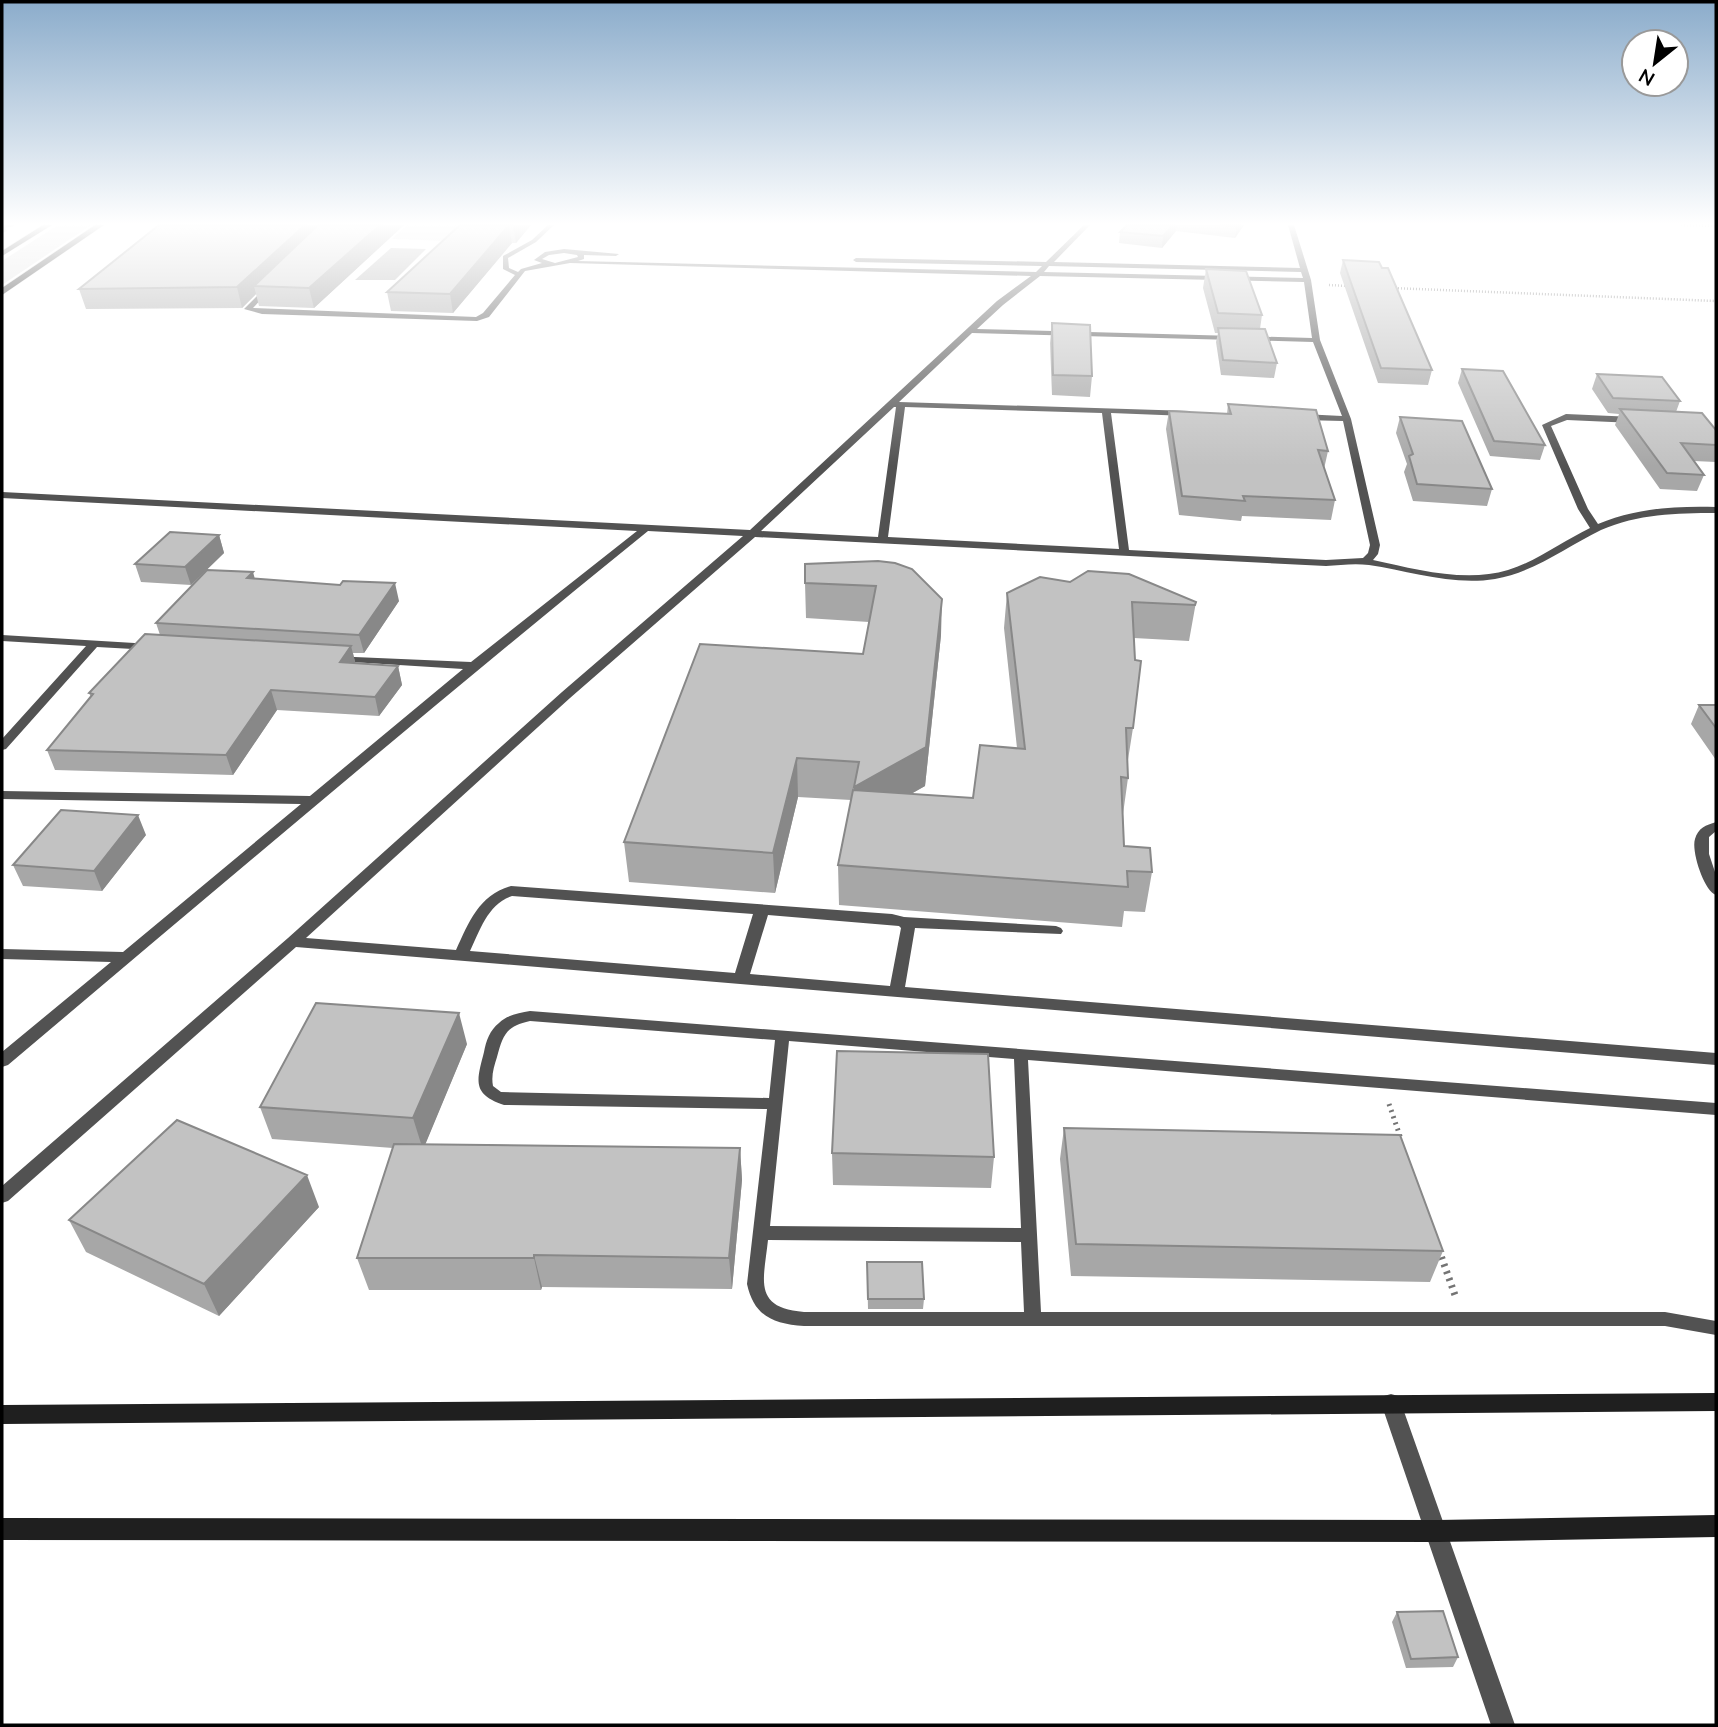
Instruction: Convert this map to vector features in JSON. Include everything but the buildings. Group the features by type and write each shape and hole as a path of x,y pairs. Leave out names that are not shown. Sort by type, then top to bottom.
{"street":[{"path":"251,306 248,309 262,312 469,319 486,315 493,306"},
{"path":"2,1196 293,942 566,695 754,532 1000,306"},
{"path":"1311,306 1316,340 1347,419 1375,545 1373,554 1366,561"},
{"path":"970,331 1316,340"},
{"path":"896,404 1200,414"},
{"path":"883,539 896,404"},
{"path":"1106,411 1125,551"},
{"path":"1294,417 1347,419"},
{"path":"1596,529 1583,509 1546,425 1566,417 1648,421"},
{"path":"2,495 1326,563 1366,561 1431,574 1507,574 1550,557 1596,529 1652,510 1716,510"},
{"path":"2,1061 312,800 646,528"},
{"path":"2,638 161,648"},
{"path":"2,746 93,644"},
{"path":"324,657 474,666"},
{"path":"2,795 312,800"},
{"path":"1716,826 1710,827 1702,839 1700,854 1716,890"},
{"path":"461,955 488,902 499,894 511,891 904,922 1056,931"},
{"path":"741,979 762,909"},
{"path":"897,991 908,928 904,922"},
{"path":"293,942 1716,1059"},
{"path":"2,954 128,957"},
{"path":"2,1415 524,1414 1391,1403 1716,1402"},
{"path":"1391,1403 1438,1531 1503,1725"},
{"path":"2,1529 1438,1531 1716,1526"}],"lane":[{"path":"775,1104 504,1099 490,1094 484,1076 499,1030 517,1018 530,1016 1716,1109"},
{"path":"783,1036 755,1284 757,1297 765,1308 776,1315 804,1319 1665,1319 1716,1328"},
{"path":"1021,1055 1032,1318"},
{"path":"761,1233 1029,1235"}],"path":[{"path":"1382,1084 1404,1149"},
{"path":"1436,1240 1463,1318"}]}
